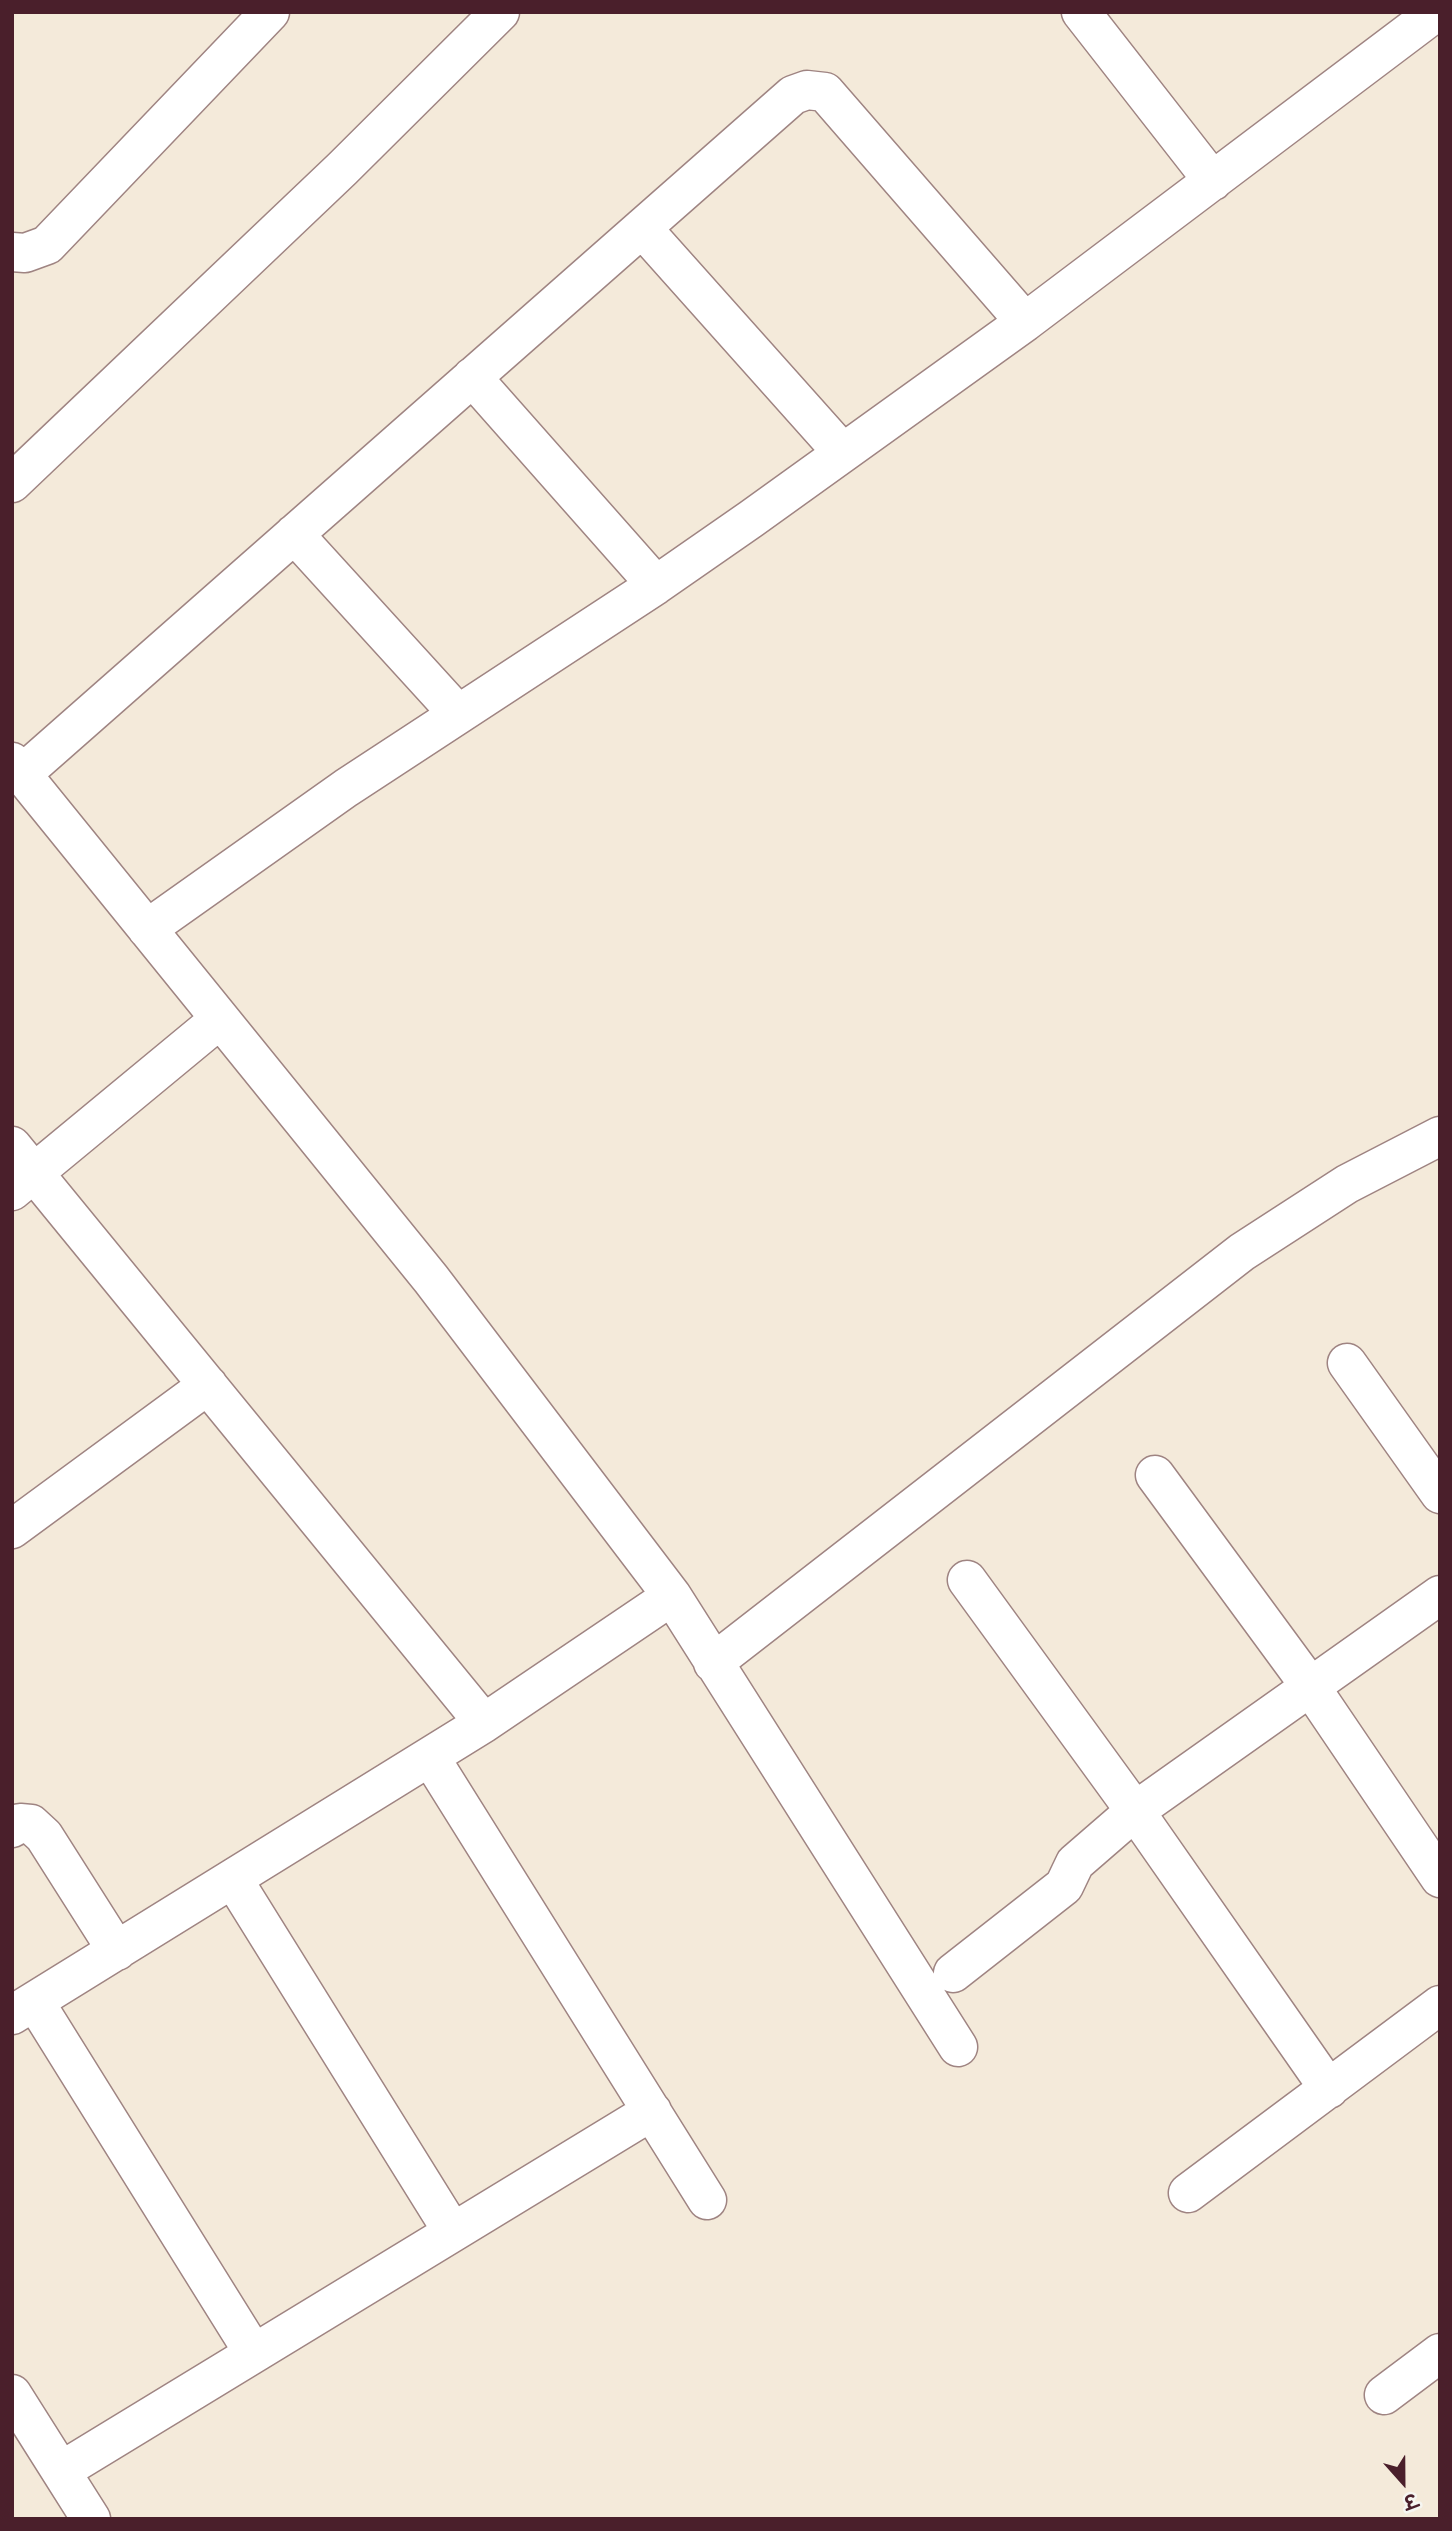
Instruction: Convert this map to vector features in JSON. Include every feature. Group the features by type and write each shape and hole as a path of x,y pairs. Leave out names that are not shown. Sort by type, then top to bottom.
{"street":[{"path":"12,252 25,253 47,245 270,12"},
{"path":"12,483 342,169 500,12"},
{"path":"1082,12 1213,181"},
{"path":"147,929 458,713 656,585 1025,322 1436,12"},
{"path":"958,2047 672,1596 431,1279 17,768 294,534 793,95 807,90 825,92 1025,322"},
{"path":"642,228 842,452"},
{"path":"472,377 656,585"},
{"path":"294,534 458,713"},
{"path":"220,1019 20,1170 208,1385 484,1723"},
{"path":"713,1663 1241,1252 1347,1184 1440,1136"},
{"path":"1347,1363 1440,1494"},
{"path":"12,1529 208,1385"},
{"path":"1155,1475 1310,1686 1440,1878"},
{"path":"967,1580 1136,1811 1329,2089"},
{"path":"953,1973 1064,1886 1075,1863 1136,1811 1440,1595"},
{"path":"253,2351 24,2009 484,1723 672,1596"},
{"path":"430,1757 707,2200"},
{"path":"12,1828 20,1823 31,1824 44,1836 117,1951"},
{"path":"233,1879 452,2231"},
{"path":"1188,2193 1440,2005"},
{"path":"61,2472 253,2351 652,2110"},
{"path":"1384,2395 1440,2353"},
{"path":"12,2394 91,2519"}]}
